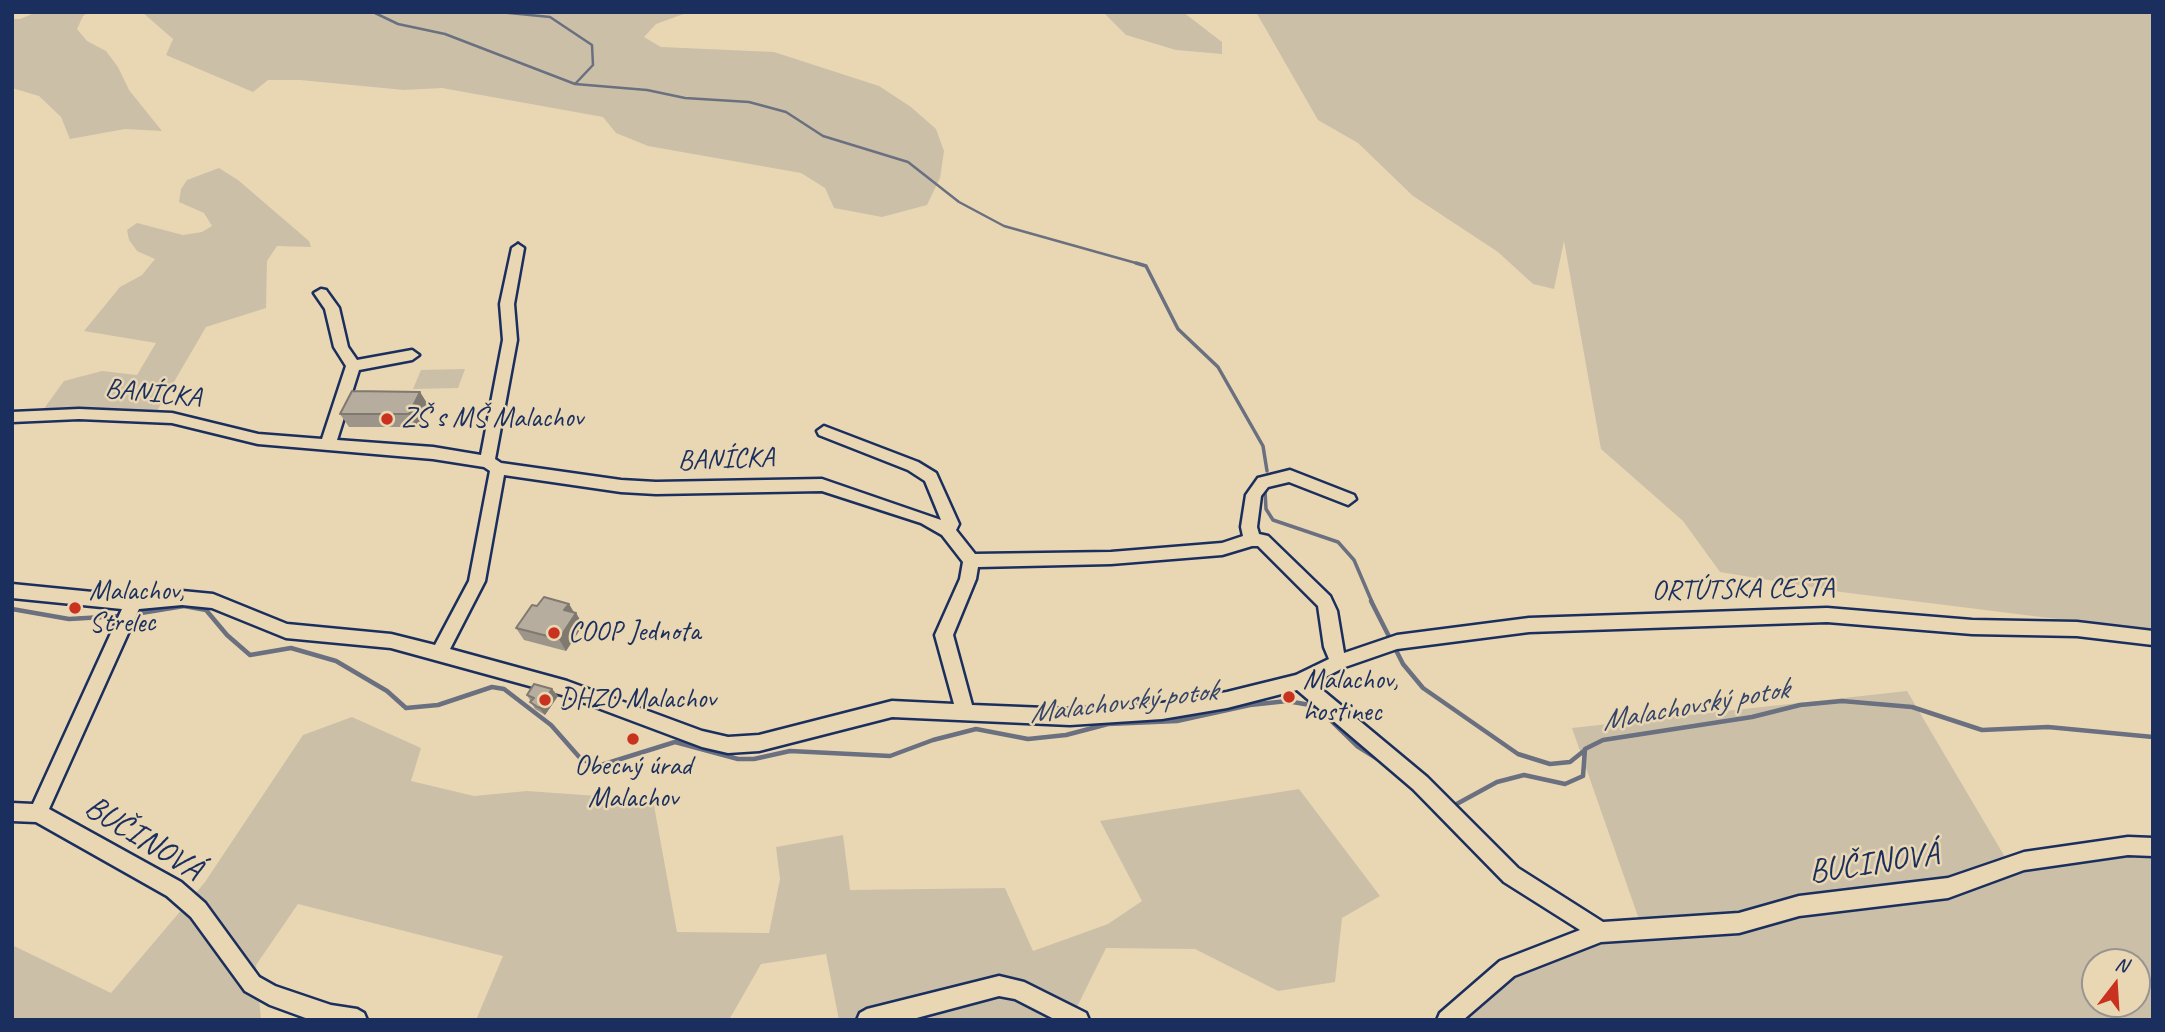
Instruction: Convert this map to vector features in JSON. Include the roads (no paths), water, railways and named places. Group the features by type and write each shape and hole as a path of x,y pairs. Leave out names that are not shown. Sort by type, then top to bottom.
{"street":[{"path":"439,654 475,587 481,563 510,340 509,290 518,248"},
{"path":"321,293 332,308 341,347 354,366"},
{"path":"354,366 412,355"},
{"path":"328,444 354,366"},
{"name":"BANÍCKA","path":"12,417 79,414 158,417 194,422 258,439 433,453 621,486 656,488 822,485 914,513 948,531 971,561"},
{"name":"BANÍCKA","path":"824,431 913,466 931,477 951,524 948,531"},
{"path":"1252,540 1249,527 1251,509 1254,495 1263,482 1290,476 1348,499"},
{"path":"965,713 944,635 968,579 971,561 1111,558 1222,549 1252,540 1262,540 1324,601 1329,611 1333,647 1339,662"},
{"name":"ORTÚTSKA CESTA","path":"12,591 129,610 199,598 228,606 286,631 391,641 567,688 702,740 729,744 759,743 892,709 1070,717 1162,711 1227,700 1300,682 1339,662 1392,644 1529,625 1827,615 1972,627 2077,629 2153,638"},
{"name":"BUČINOVÁ","path":"129,610 38,813 186,899 252,984 270,995 331,1016 357,1020"},
{"path":"1300,682 1405,769 1511,875 1601,932"},
{"path":"12,813 38,813"},
{"name":"BUČINOVÁ","path":"1447,1020 1507,968 1601,932 1739,923 1799,906 1948,888 2024,861 2128,846 2153,847"},
{"path":"867,1020 999,986 1017,989 1079,1020"}],"waterway":[{"path":"373,12 398,24 445,34 575,84"},
{"path":"499,12 550,17 592,45 593,65 575,84"},
{"path":"575,84 647,90 685,98 749,102 786,112 823,136 908,162 959,202 1004,226 1138,264"},
{"path":"1138,264 1143,265"},
{"path":"1138,264 1146,266 1178,329 1218,367 1263,446 1267,471"},
{"path":"1265,490 1266,509 1273,520 1338,542 1354,560 1372,602"},
{"path":"1371,601 1403,664 1423,688 1518,754 1550,764 1570,762 1585,750"},
{"name":"Malachovský potok","path":"135,614 184,606 206,610 227,635 250,655 291,648 336,661 387,691 406,708 438,705 492,687 504,689 551,725 581,759 598,766 675,742 738,759 754,759 790,751 890,756 933,740 976,729 1028,739 1066,735 1108,724 1177,721 1250,705 1287,701 1310,705 1322,712 1357,746 1384,763"},
{"name":"Malachovský potok","path":"12,609 69,619 121,616"},
{"name":"Malachovský potok","path":"1585,750 1603,740 1752,717 1800,705 1842,701 1912,707 1982,730 2048,727 2153,737"},
{"name":"Malachovský potok","path":"1453,806 1497,782 1524,775 1565,784 1583,776 1585,750"}],"place":[{"name":"ZŠ s MŠ Malachov","path":"387,419"},
{"name":"Malachov, Strelec","path":"75,608"},
{"name":"COOP Jednota","path":"554,633"},
{"name":"Malachov, hostinec","path":"1289,697"},
{"name":"DHZO Malachov","path":"545,700"},
{"name":"Obecný úrad Malachov","path":"633,739"}]}
